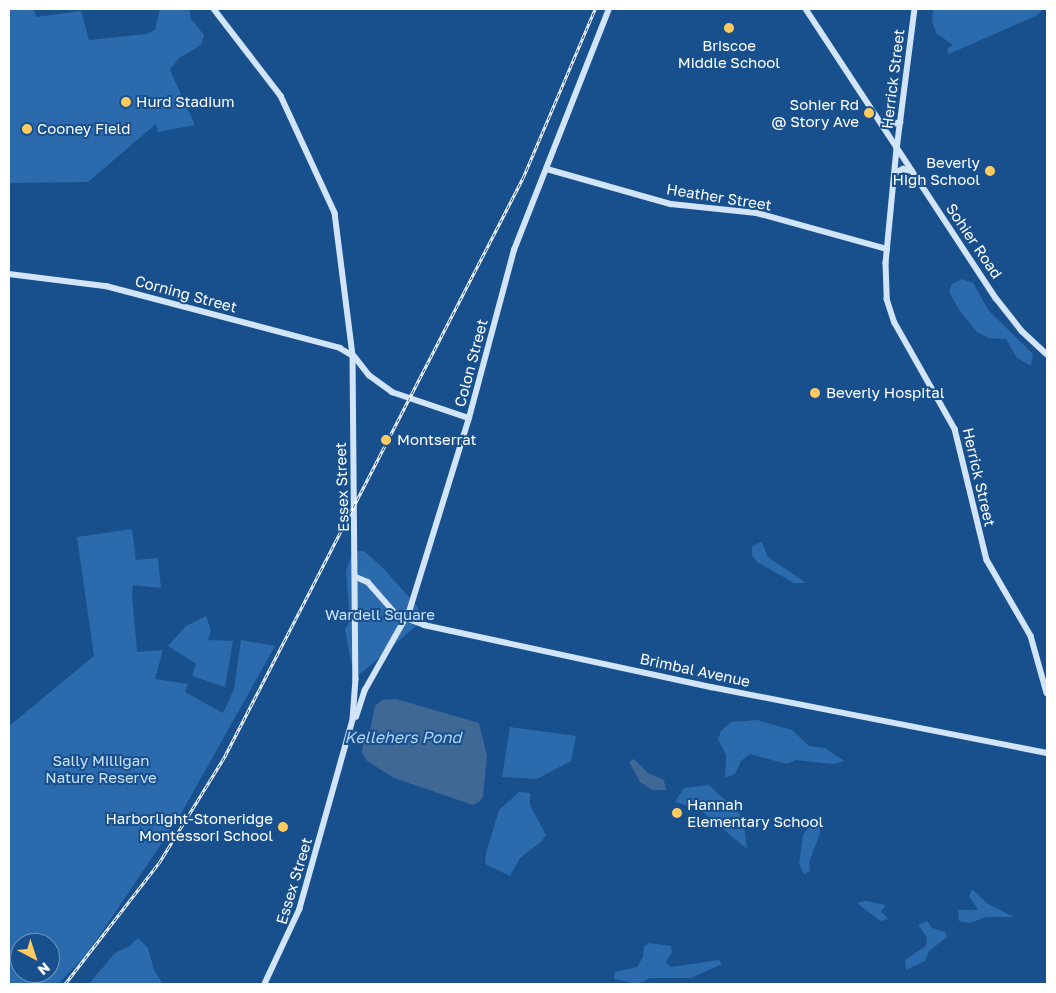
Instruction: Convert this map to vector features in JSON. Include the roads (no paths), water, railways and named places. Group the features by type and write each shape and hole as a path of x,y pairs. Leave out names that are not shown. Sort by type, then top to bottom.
{"main road":[{"name":"Essex Street","path":"214,9 281,96 335,213 353,355 356,577 356,680 353,720 300,909 265,984"},
{"name":"Colon Street","path":"353,720 371,680 405,619 469,418 514,250 548,169 608,9"},
{"name":"Sohier Road","path":"806,9 897,149 1011,318 1047,354"},
{"name":"Herrick Street","path":"915,9 900,122 887,249 886,284 890,310 955,429 987,560 1031,636 1047,693"},
{"path":"883,127 900,122"},
{"name":"Heather Street","path":"548,169 671,204 757,213 887,249"},
{"path":"895,173 904,170 912,171"},
{"name":"Corning Street","path":"9,274 106,286 340,348 353,355"},
{"path":"353,355 369,375 392,392 455,411 469,418"},
{"name":"Brimbal Avenue","path":"356,577 368,582 387,607 405,619 711,687 1047,753"},
{"path":"356,680 371,680"}],"water":[{"name":"Kellehers Pond","path":"396,699 479,723 487,756 483,797 479,802 473,805 394,778 367,761 362,752 363,744 369,736 375,706 382,700"},
{"path":"634,759 648,773 664,780 666,790 652,790 640,782 629,762"}],"railway":[{"path":"65,984 159,863 225,756 523,178 595,9"}],"place":[{"name":"Briscoe Middle School","path":"729,28"},
{"name":"Hurd Stadium","path":"126,102"},
{"name":"Sohier Rd @ Story Ave","path":"869,113"},
{"name":"Cooney Field","path":"27,129"},
{"name":"Beverly High School","path":"990,171"},
{"name":"Beverly Hospital","path":"815,393"},
{"name":"Montserrat","path":"386,440"},
{"name":"Hannah Elementary School","path":"677,813"},
{"name":"Harborlight-Stoneridge Montessori School","path":"283,827"}],"park label":[{"name":"Wardell Square","path":"380,615"},
{"name":"Sally Milligan Nature Reserve","path":"101,768"}]}
